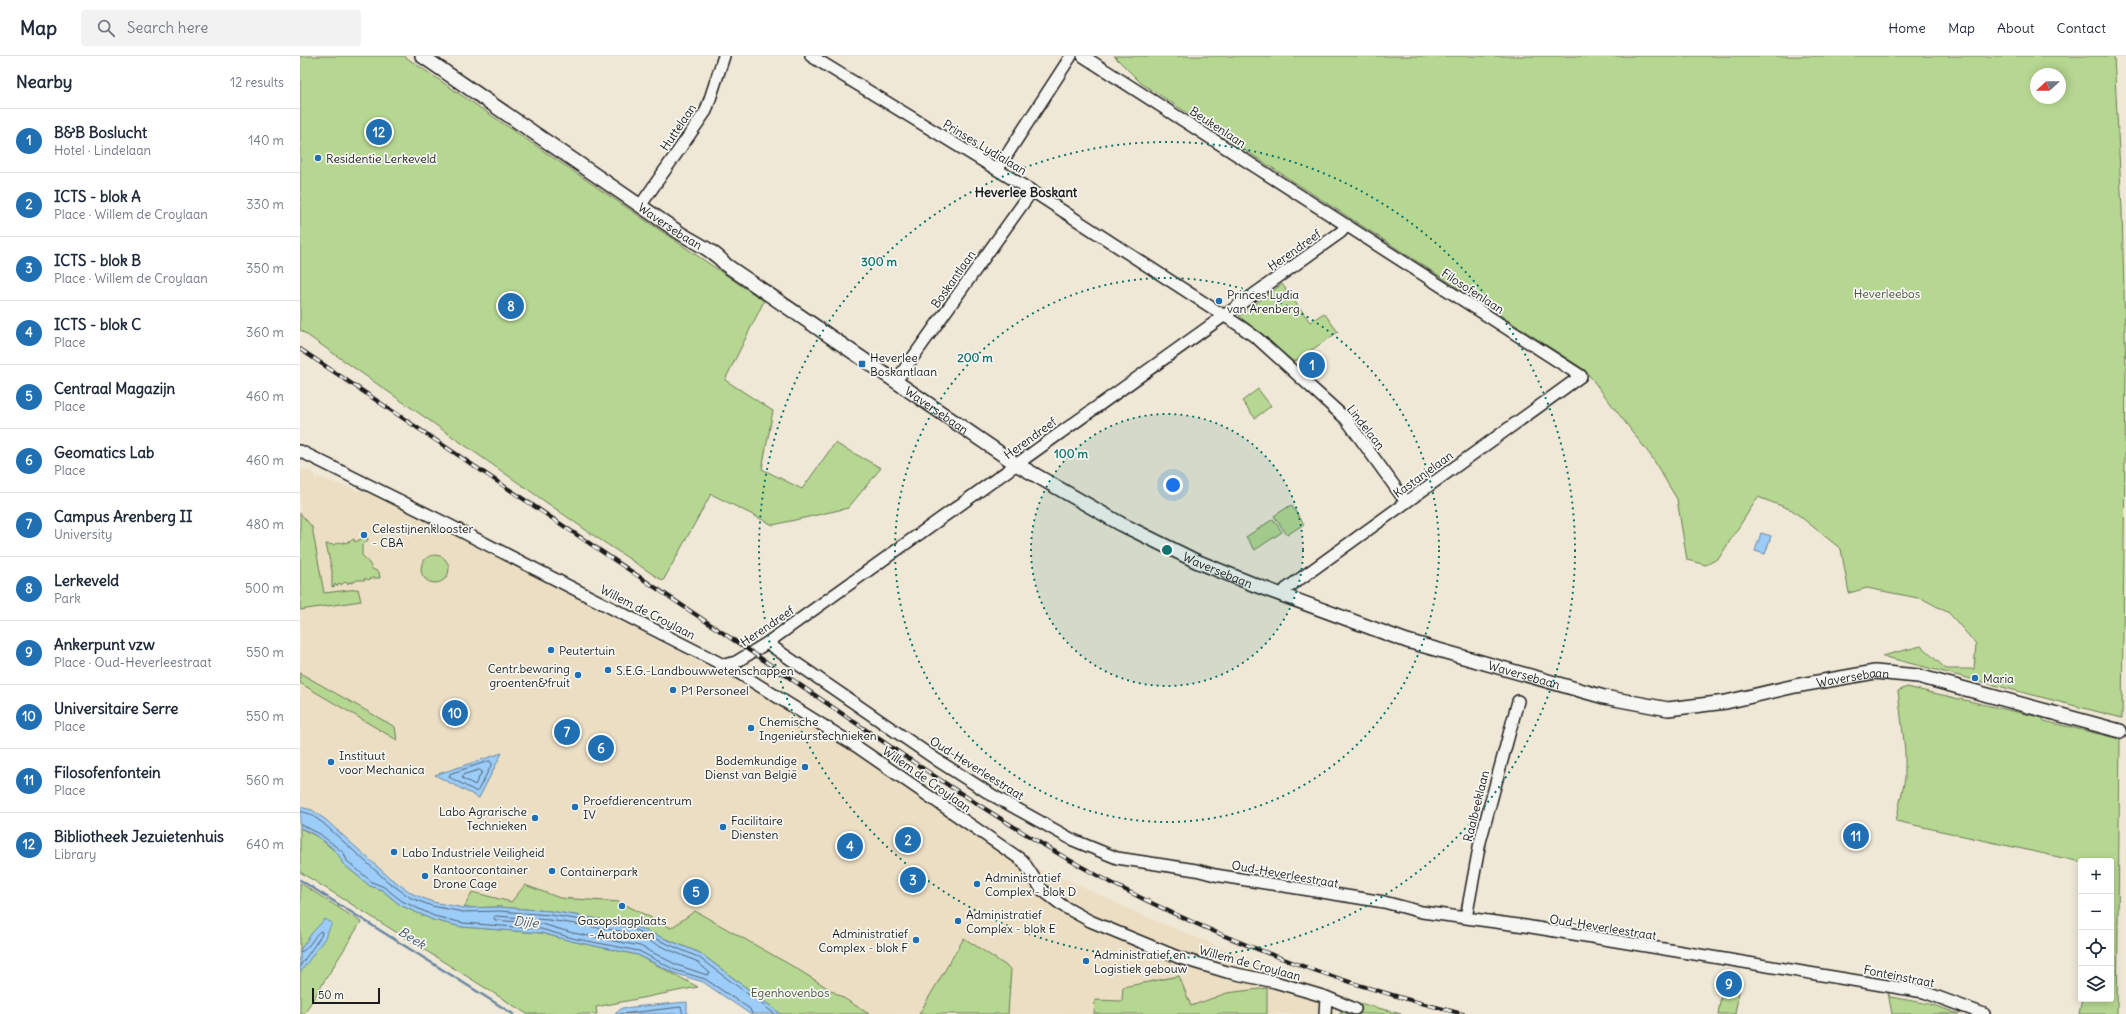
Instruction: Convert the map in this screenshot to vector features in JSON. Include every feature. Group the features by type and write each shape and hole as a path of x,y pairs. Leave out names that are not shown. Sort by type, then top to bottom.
{"street":[{"name":"Waversebaan","path":"422,56 697,245 705,248 726,265 1016,464 1131,529 1196,561 1282,596 1439,651 1604,697 1668,709 1726,702 1795,686 1875,672 1918,676 2064,715 2092,718 2121,729"},
{"name":"Huttelaan","path":"640,206 706,111 724,56"},
{"name":"Prinses Lydialaan","path":"811,56 1032,191 1224,315"},
{"path":"997,170 1072,56"},
{"name":"Beukenlaan","path":"1083,56 1346,225"},
{"name":"Boskantlaan","path":"896,382 1032,191"},
{"name":"Herendreef","path":"724,665 736,662 767,644 1340,232 1346,225"},
{"name":"Filosofenlaan","path":"1346,225 1581,376"},
{"name":"Lindelaan","path":"1224,315 1258,340 1346,419 1406,502"},
{"name":"Kastanjelaan","path":"1282,596 1286,589 1581,376"},
{"name":"Willem de Croylaan","path":"300,451 724,665 856,746 1018,857 1023,861 1042,890 1063,906 1083,918 1180,958 1227,972 1276,982 1326,997 1355,1008"},
{"name":"Oud-Heverleestraat","path":"767,644 896,733 989,793 1093,850 1118,858 1382,902 1410,910 1854,980"},
{"name":"Raalbeeklaan","path":"1466,918 1480,842 1518,701"},
{"name":"Fonteinstraat","path":"1854,980 1924,992 1984,1014"},
{"path":"1325,1014 1326,997"}],"shaded area":[{"path":"300,469 313,472 315,479 318,479 318,477 359,491 361,489 427,522 440,531 445,531 513,565 724,675 739,673 1039,870 1055,874 1144,916 1340,996 1336,1014 836,1014 464,908 433,902 413,894 390,878 326,820 312,810 300,807"}],"green space":[{"path":"300,56 404,56 764,301 725,380 773,411 762,469 802,489 835,443 881,468 848,508 773,525 711,494 663,581 593,535 300,330"},
{"name":"Heverleebos","path":"1114,56 2114,56 2122,210 2126,372 2122,718 1882,656 1921,646 1946,669 1974,669 1976,644 1949,613 1923,599 1867,588 1849,593 1841,549 1792,510 1758,497 1719,558 1706,565 1687,560 1677,499 1651,456 1585,370 1141,83"},
{"path":"1282,284 1310,322 1324,313 1338,332 1294,362 1239,316"},
{"path":"1258,389 1271,406 1255,418 1242,401"},
{"path":"1291,505 1304,524 1287,535 1274,516"},
{"path":"300,513 312,527 324,593 358,589 361,601 300,610"},
{"path":"1273,519 1282,532 1255,550 1246,537"},
{"path":"367,536 368,540 362,546 362,555 372,569 379,572 380,578 372,578 368,580 365,578 365,580 352,581 352,583 348,582 348,584 345,582 341,585 340,583 337,586 335,584 335,586 332,587 332,571 326,544 334,545 341,542 343,544 343,542 347,543 349,540 349,542 354,539 355,542"},
{"path":"435,555 445,559 449,569 445,579 435,583 425,579 421,569 425,559"},
{"path":"300,673 395,727 397,740 300,683"},
{"path":"1907,687 2043,718 2044,721 2120,739 2117,1014 2079,1014 2081,1002 2114,1002 2114,858 2078,858 2078,861 1896,821 1905,778 1905,751 1898,691"},
{"path":"300,828 318,837 341,856 342,863 370,886 382,890 400,905 433,920 462,927 541,933 638,955 698,987 596,1007 597,1014 527,1014 300,872"},
{"path":"300,883 361,922 304,1014 300,1014"},
{"name":"Egenhovenbos","path":"525,885 560,898 620,902 671,928 695,911 794,967 869,1014 781,1014 700,953 629,924 550,911 499,907 464,908 472,892 511,902"},
{"path":"964,938 1011,969 1008,1014 919,1014"},
{"path":"1179,976 1191,1006 1227,993 1267,988 1267,1014 1094,1014 1095,1000 1122,1001 1123,987"},
{"path":"1736,986 1740,986 1735,1014 1718,1014 1722,989 1735,992"},
{"path":"1888,993 1890,997 1930,1004 1959,1014 1892,1014"},
{"path":"1344,999 1401,1014 1340,1014"}],"water":[{"path":"1761,533 1771,536 1765,554 1755,551"},
{"path":"502,753 479,798 435,775"},
{"name":"Dijle","path":"300,807 312,810 326,820 390,878 413,894 433,902 464,908 499,907 550,911 629,924 700,953 781,1014 750,1014 703,982 674,973 638,955 541,933 462,927 433,920 400,905 382,890 370,886 342,863 336,853 325,842 312,833 300,828"},
{"path":"325,919 332,923 325,938 300,973 300,950 312,933"},
{"path":"687,1002 687,1014 615,1014 622,1008"}],"waterway":[{"name":"Beek","path":"300,880 513,1014"}],"railway":[{"path":"300,349 910,760 1031,838 1119,887 1166,910 1263,951 1362,986 1463,1014"}],"place":[{"name":"Bibliotheek Jezuietenhuis","path":"379,132"},
{"name":"Residentie Lerkeveld","path":"318,158"},
{"name":"Princes Lydia van Arenberg","path":"1219,301"},
{"name":"Lerkeveld","path":"511,306"},
{"name":"Heverlee Boskantlaan","path":"862,364"},
{"name":"B&B Boslucht","path":"1312,365"},
{"name":"Celestijnenklooster - CBA","path":"364,535"},
{"name":"Peutertuin","path":"551,650"},
{"name":"S.E.G.-Landbouwwetenschappen","path":"608,670"},
{"name":"Centr.bewaring groenten&fruit","path":"578,675"},
{"name":"Maria","path":"1975,678"},
{"name":"P1 Personeel","path":"673,690"},
{"name":"Universitaire Serre","path":"455,713"},
{"name":"Chemische Ingenieurstechnieken","path":"751,728"},
{"name":"Campus Arenberg II","path":"567,732"},
{"name":"Geomatics Lab","path":"601,748"},
{"name":"Instituut voor Mechanica","path":"331,762"},
{"name":"Bodemkundige Dienst van België","path":"805,767"},
{"name":"Proefdierencentrum IV","path":"575,807"},
{"name":"Labo Agrarische Technieken","path":"535,818"},
{"name":"Facilitaire Diensten","path":"723,827"},
{"name":"Filosofenfontein","path":"1856,836"},
{"name":"ICTS - blok A","path":"908,840"},
{"name":"ICTS - blok C","path":"850,846"},
{"name":"Labo Industriele Veiligheid","path":"394,852"},
{"name":"Containerpark","path":"552,871"},
{"name":"Kantoorcontainer Drone Cage","path":"425,876"},
{"name":"ICTS - blok B","path":"913,880"},
{"name":"Administratief Complex - blok D","path":"977,884"},
{"name":"Centraal Magazijn","path":"696,892"},
{"name":"Gasopslagplaats - Autoboxen","path":"622,906"},
{"name":"Administratief Complex - blok E","path":"958,921"},
{"name":"Administratief Complex - blok F","path":"916,940"},
{"name":"Administratief en Logistiek gebouw","path":"1086,961"},
{"name":"Ankerpunt vzw","path":"1729,984"}],"district":[{"name":"Heverlee Boskant","path":"1026,192"}]}
